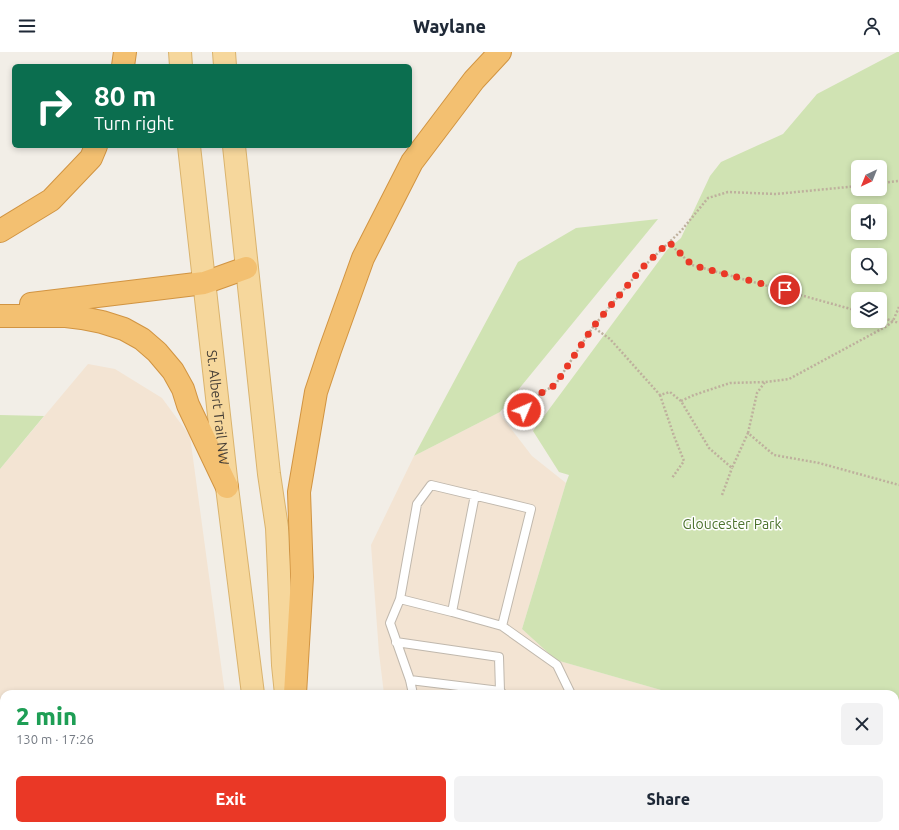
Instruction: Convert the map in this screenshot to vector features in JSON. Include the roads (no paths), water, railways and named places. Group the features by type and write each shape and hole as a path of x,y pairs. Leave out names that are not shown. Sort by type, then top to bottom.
{"highway":[{"path":"123,64 125,52"},
{"path":"295,690 302,577 299,492 316,392 363,258 412,162 474,80 500,52"},
{"path":"0,231 51,200 91,158 95,148"},
{"path":"0,308 204,283 246,268"},
{"path":"0,316 66,316 82,318 124,329 142,339 157,352 173,371 183,389 188,405 227,487"}],"main road":[{"path":"180,52 181,64"},
{"path":"224,52 225,64"},
{"name":"St. Albert Trail NW","path":"189,148 227,487 253,690"},
{"path":"234,148 269,474 277,528 283,665 286,690"}],"lane":[{"path":"412,690 390,623 400,599 417,504 432,486 531,508 502,626"},
{"path":"452,612 475,495"},
{"path":"400,599 502,626 557,665 569,690"},
{"path":"396,642 499,657 501,690"},
{"path":"410,680 486,690"}],"park label":[{"name":"Gloucester Park","path":"732,524"}]}
